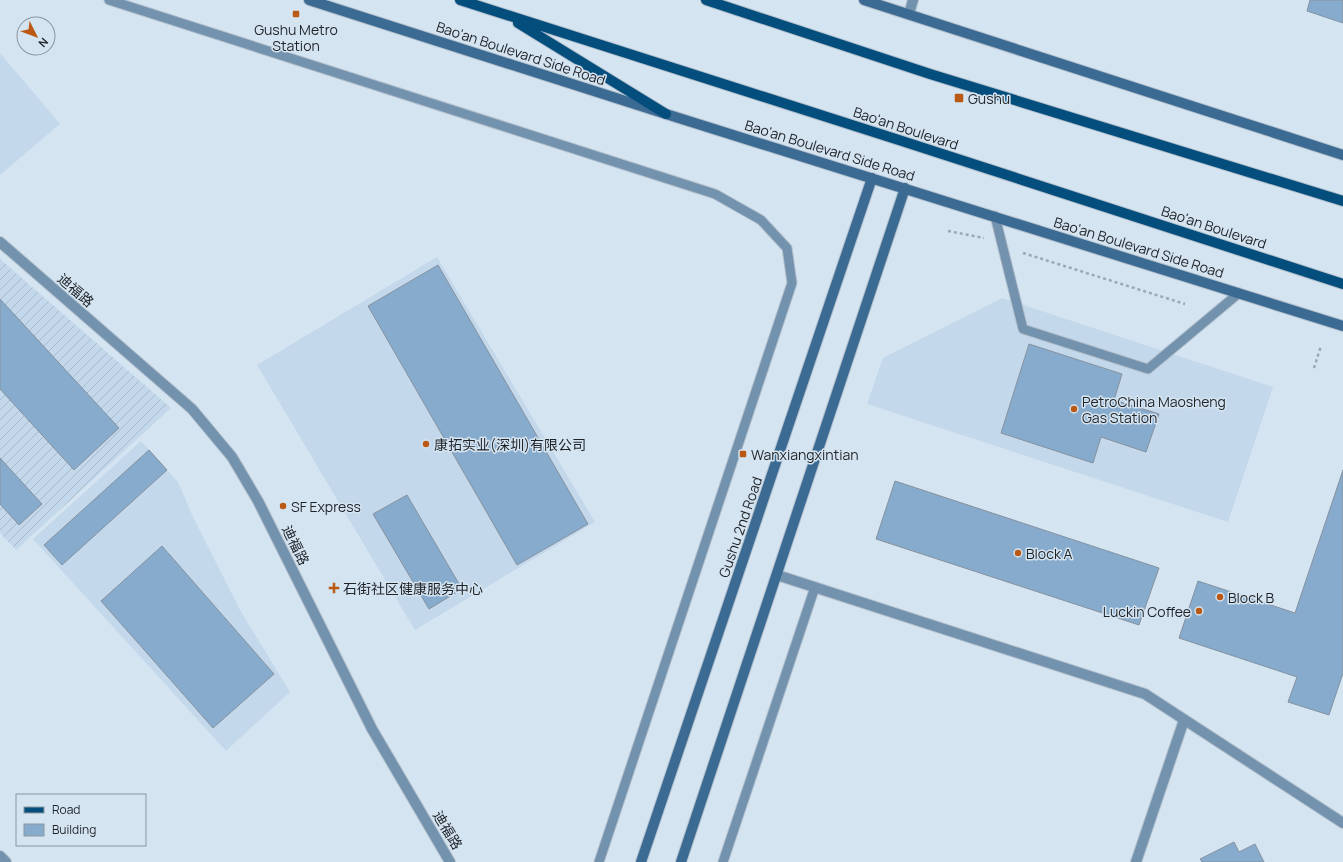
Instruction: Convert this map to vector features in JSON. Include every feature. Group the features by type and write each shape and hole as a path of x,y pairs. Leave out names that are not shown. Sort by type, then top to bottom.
{"main road":[{"name":"Bao'an Boulevard Side Road","path":"309,0 666,114 1343,326"},
{"name":"Bao'an Boulevard","path":"460,0 1343,284"},
{"path":"706,0 938,76 1343,201"},
{"path":"864,0 1343,155"},
{"path":"505,14 666,114"},
{"name":"Gushu 2nd Road","path":"641,862 872,178"},
{"path":"681,862 905,188"}],"street":[{"path":"908,14 913,0"},
{"name":"迪福路","path":"0,242 192,409 232,457 258,501 372,729 450,862"},
{"path":"777,575 1145,694 1343,823"},
{"path":"1136,862 1184,720"},
{"path":"0,856 6,862"}],"lane":[{"path":"109,0 715,194 761,220 787,248 792,283 599,862"},
{"path":"995,216 1023,329 1148,369 1239,293"},
{"path":"723,862 815,588"}],"path":[{"path":"948,231 984,238"},
{"path":"1022,253 1185,304"},
{"path":"1314,368 1321,346"}],"shaded area":[{"path":"0,53 60,124 0,175"},
{"name":"康拓实业(深圳)有限公司","path":"437,257 595,522 415,630 257,365"},
{"path":"0,259 171,408 16,550 0,533"},
{"name":"PetroChina Maosheng Gas Station","path":"1002,298 1273,387 1228,522 867,404 883,358"},
{"path":"141,441 178,482 193,517 240,610 290,692 226,751 33,539"}],"building":[{"path":"1310,0 1343,0 1343,23 1307,11"},
{"path":"438,265 588,524 517,565 368,306"},
{"path":"0,299 119,428 74,470 0,389"},
{"path":"1029,344 1122,374 1114,400 1159,414 1146,452 1101,437 1093,463 1001,433"},
{"path":"149,450 167,470 62,565 44,545"},
{"path":"0,458 42,504 19,525 0,504"},
{"name":"Block B","path":"1343,470 1343,673 1329,715 1288,702 1297,677 1179,638 1198,581 1295,613"},
{"name":"Block A","path":"895,481 1159,568 1139,625 876,539"},
{"path":"407,495 462,589 429,609 373,514"},
{"path":"162,546 274,674 213,728 101,601"},
{"path":"1234,842 1239,852 1255,844 1264,862 1202,862 1200,859"}],"place":[{"name":"Gushu Metro Station","path":"296,14"},
{"name":"Gushu","path":"959,98"},
{"name":"PetroChina Maosheng Gas Station","path":"1074,409"},
{"name":"康拓实业(深圳)有限公司","path":"426,444"},
{"name":"Wanxiangxintian","path":"743,454"},
{"name":"SF Express","path":"283,506"},
{"name":"Block A","path":"1018,553"},
{"name":"石街社区健康服务中心","path":"334,588"},
{"name":"Block B","path":"1220,597"},
{"name":"Luckin Coffee","path":"1199,611"}]}
